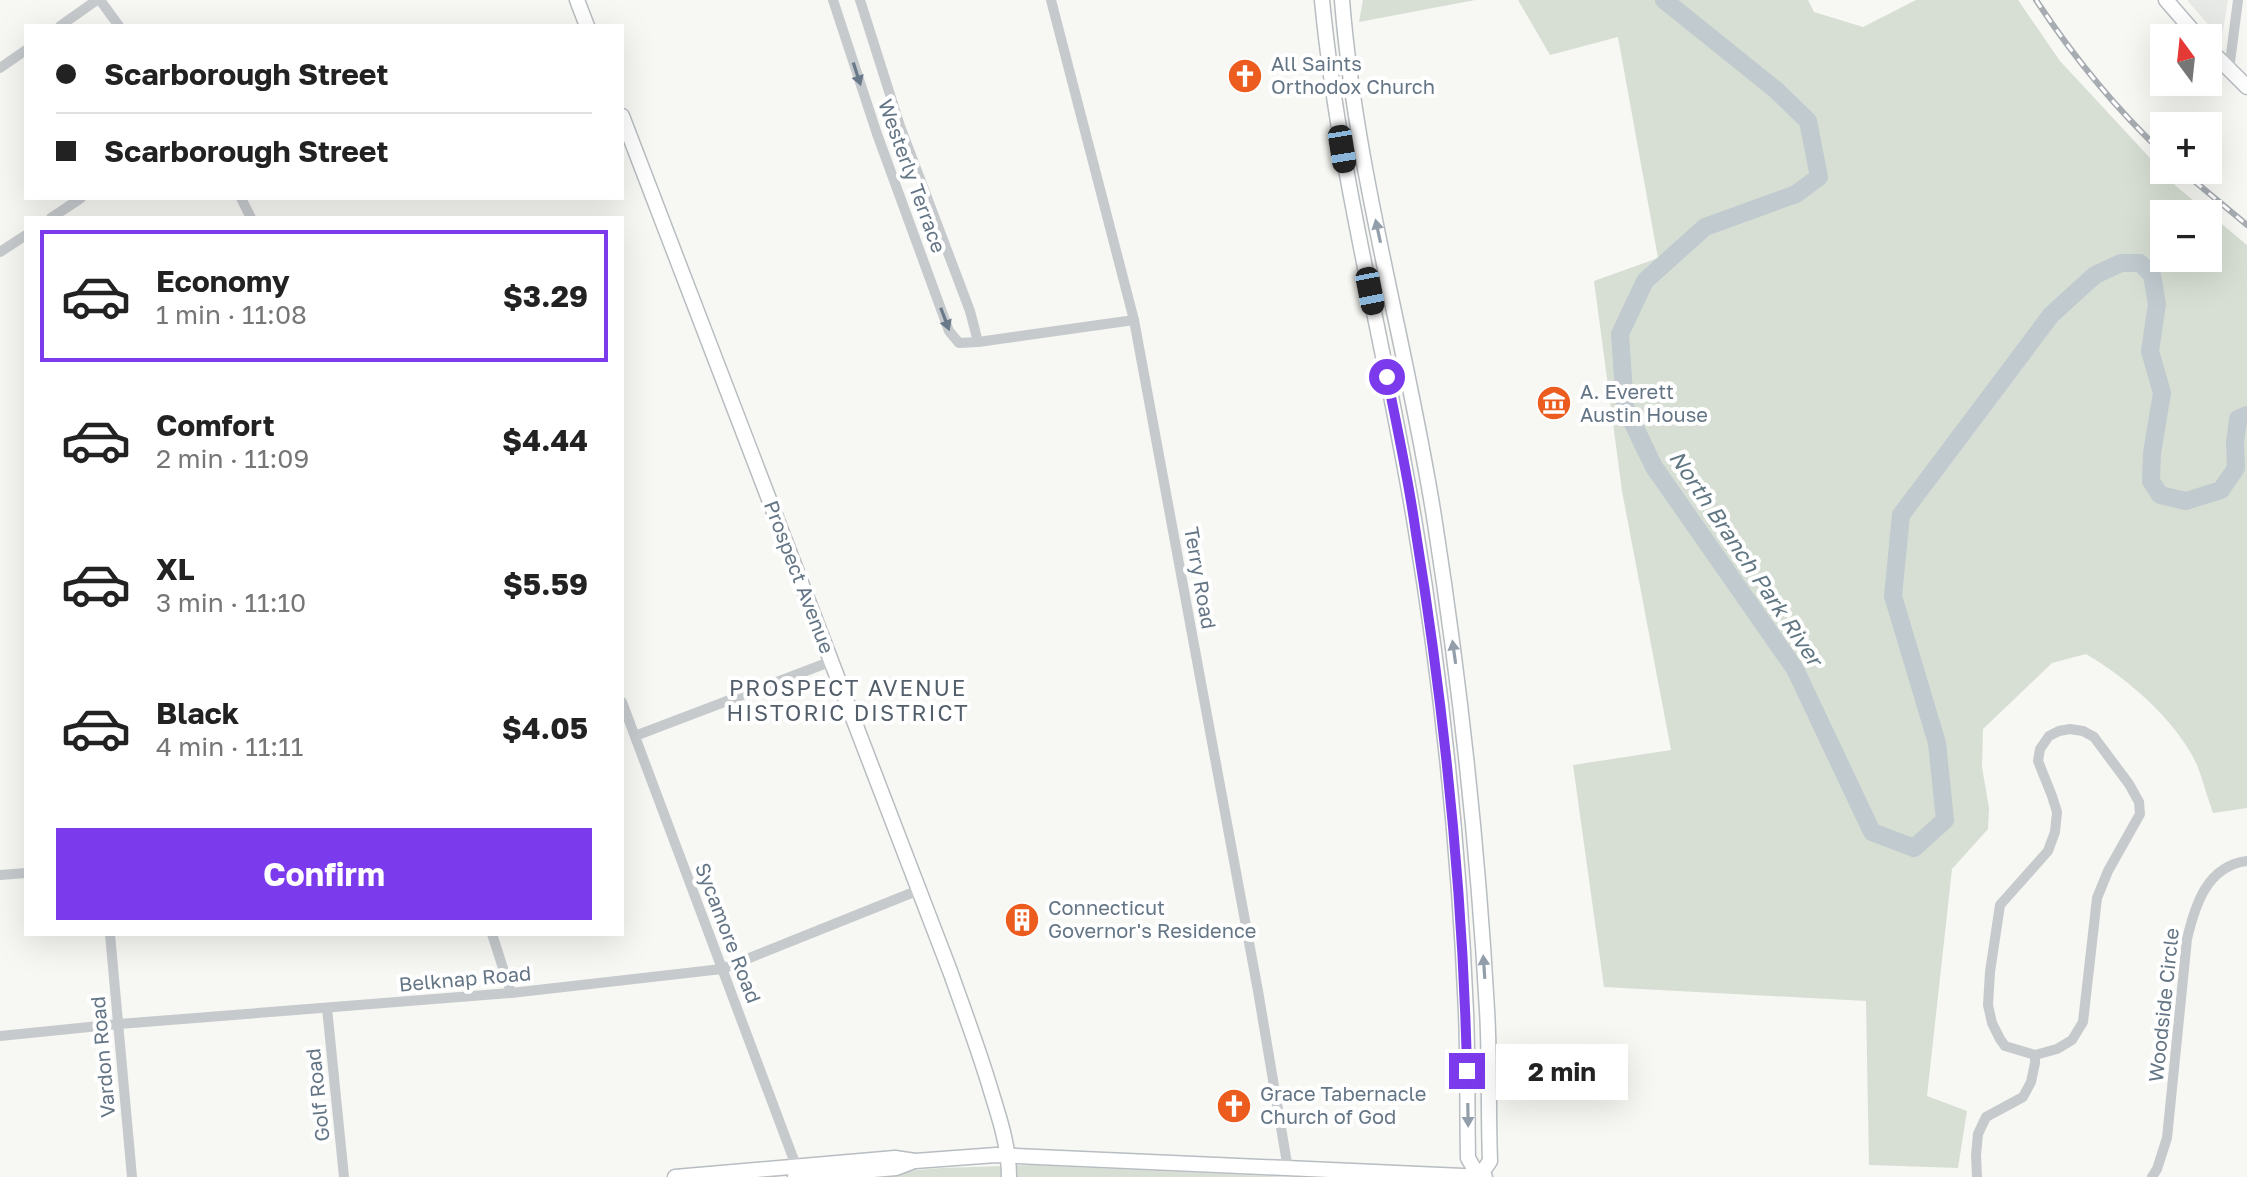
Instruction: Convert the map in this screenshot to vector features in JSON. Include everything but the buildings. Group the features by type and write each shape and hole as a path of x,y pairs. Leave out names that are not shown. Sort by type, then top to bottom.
{"main road":[{"path":"577,0 586,24"},
{"path":"1322,0 1345,167 1415,525 1438,685 1458,880 1466,1014 1468,1158 1479,1177"},
{"path":"1342,0 1346,49 1364,166 1435,520 1458,682 1478,879 1487,1013 1490,1161 1479,1177"},
{"path":"2166,0 2187,24"},
{"path":"1327,52 1346,49"},
{"path":"2222,63 2247,87"},
{"name":"Prospect Avenue","path":"624,121 983,1063 1009,1155 1009,1177"},
{"path":"1345,167 1364,166"},
{"path":"1382,348 1401,344"},
{"path":"1415,525 1435,520"},
{"path":"1438,685 1458,682"},
{"path":"1458,880 1478,879"},
{"path":"1466,1014 1487,1013"},
{"path":"675,1177 797,1173 895,1158 915,1161 1009,1155 1486,1177"}],"street":[{"path":"63,24 99,0 117,24"},
{"name":"Westerly Terrace","path":"833,0 877,134 949,331 959,343 978,342 970,311 900,126 860,0"},
{"name":"Terry Road","path":"1051,0 1134,320 1288,1169"},
{"path":"2229,70 2238,0"},
{"path":"0,68 24,51"},
{"path":"54,216 78,200"},
{"path":"0,252 24,236"},
{"path":"978,342 1134,320"},
{"path":"635,736 832,661"},
{"name":"Sycamore Road","path":"624,707 797,1173"},
{"path":"2070,729 2094,737 2129,784 2139,802 2140,814 2108,871 2097,898 2083,1022 2072,1040 2057,1049 2035,1055 2005,1046 2000,1039 1988,1005 1990,972 2000,905 2048,851 2055,832 2057,812 2038,761 2040,749 2049,736 2070,729"},
{"name":"Woodside Circle","path":"2152,1177 2167,1138 2187,939 2194,912 2204,889 2219,872 2237,862 2247,861"},
{"path":"0,875 24,873"},
{"name":"Belknap Road","path":"0,1036 511,993 722,969 919,890"},
{"name":"Vardon Road","path":"110,936 132,1177"},
{"path":"493,936 511,993"},
{"name":"Golf Road","path":"327,1008 344,1177"},
{"path":"1977,1177 1978,1134 1986,1117 2023,1097 2031,1082 2035,1055"}],"shaded area":[{"path":"1363,0 1475,0 1359,22"},
{"path":"1518,0 1808,0 1814,12 1863,27 1916,0 2018,0 2060,61 2150,158 2150,184 2174,184 2193,200 2150,200 2150,272 2222,272 2222,224 2247,245 2247,808 2213,813 2197,765 2177,732 2134,688 2086,654 2052,663 1983,729 1982,767 1989,808 1988,829 1952,869 1927,1096 1967,1111 1958,1168 1869,1165 1866,1001 1604,987 1573,765 1671,750 1622,491 1594,281 1658,258 1618,37 1550,55"},
{"path":"2187,0 2228,0 2222,37 2222,24 2208,24"},
{"path":"1031,1165 1289,1177 834,1177 941,1168"}],"waterway":[{"name":"North Branch Park River","path":"1664,0 1776,90 1808,121 1819,177 1796,194 1705,227 1645,281 1620,334 1625,407 1654,467 1795,669 1872,832 1914,848 1945,820 1937,743 1893,596 1901,515 2051,315 2095,275 2121,263 2140,263 2152,275 2157,304 2150,351 2162,393 2152,453 2151,481 2160,495 2186,501 2221,490 2236,468 2238,419 2247,415"}],"railway":[{"path":"2036,0 2096,81 2150,140"},
{"path":"2198,184 2247,225"}],"place":[{"name":"All Saints Orthodox Church","path":"1245,76"},
{"name":"A. Everett Austin House","path":"1554,403"},
{"name":"Connecticut Governor's Residence","path":"1022,920"},
{"name":"Grace Tabernacle Church of God","path":"1234,1106"}],"district":[{"name":"PROSPECT AVENUE HISTORIC DISTRICT","path":"848,700"}],"route":[{"path":"1387,377 1415,525 1438,685 1458,880 1467,1071"}]}
